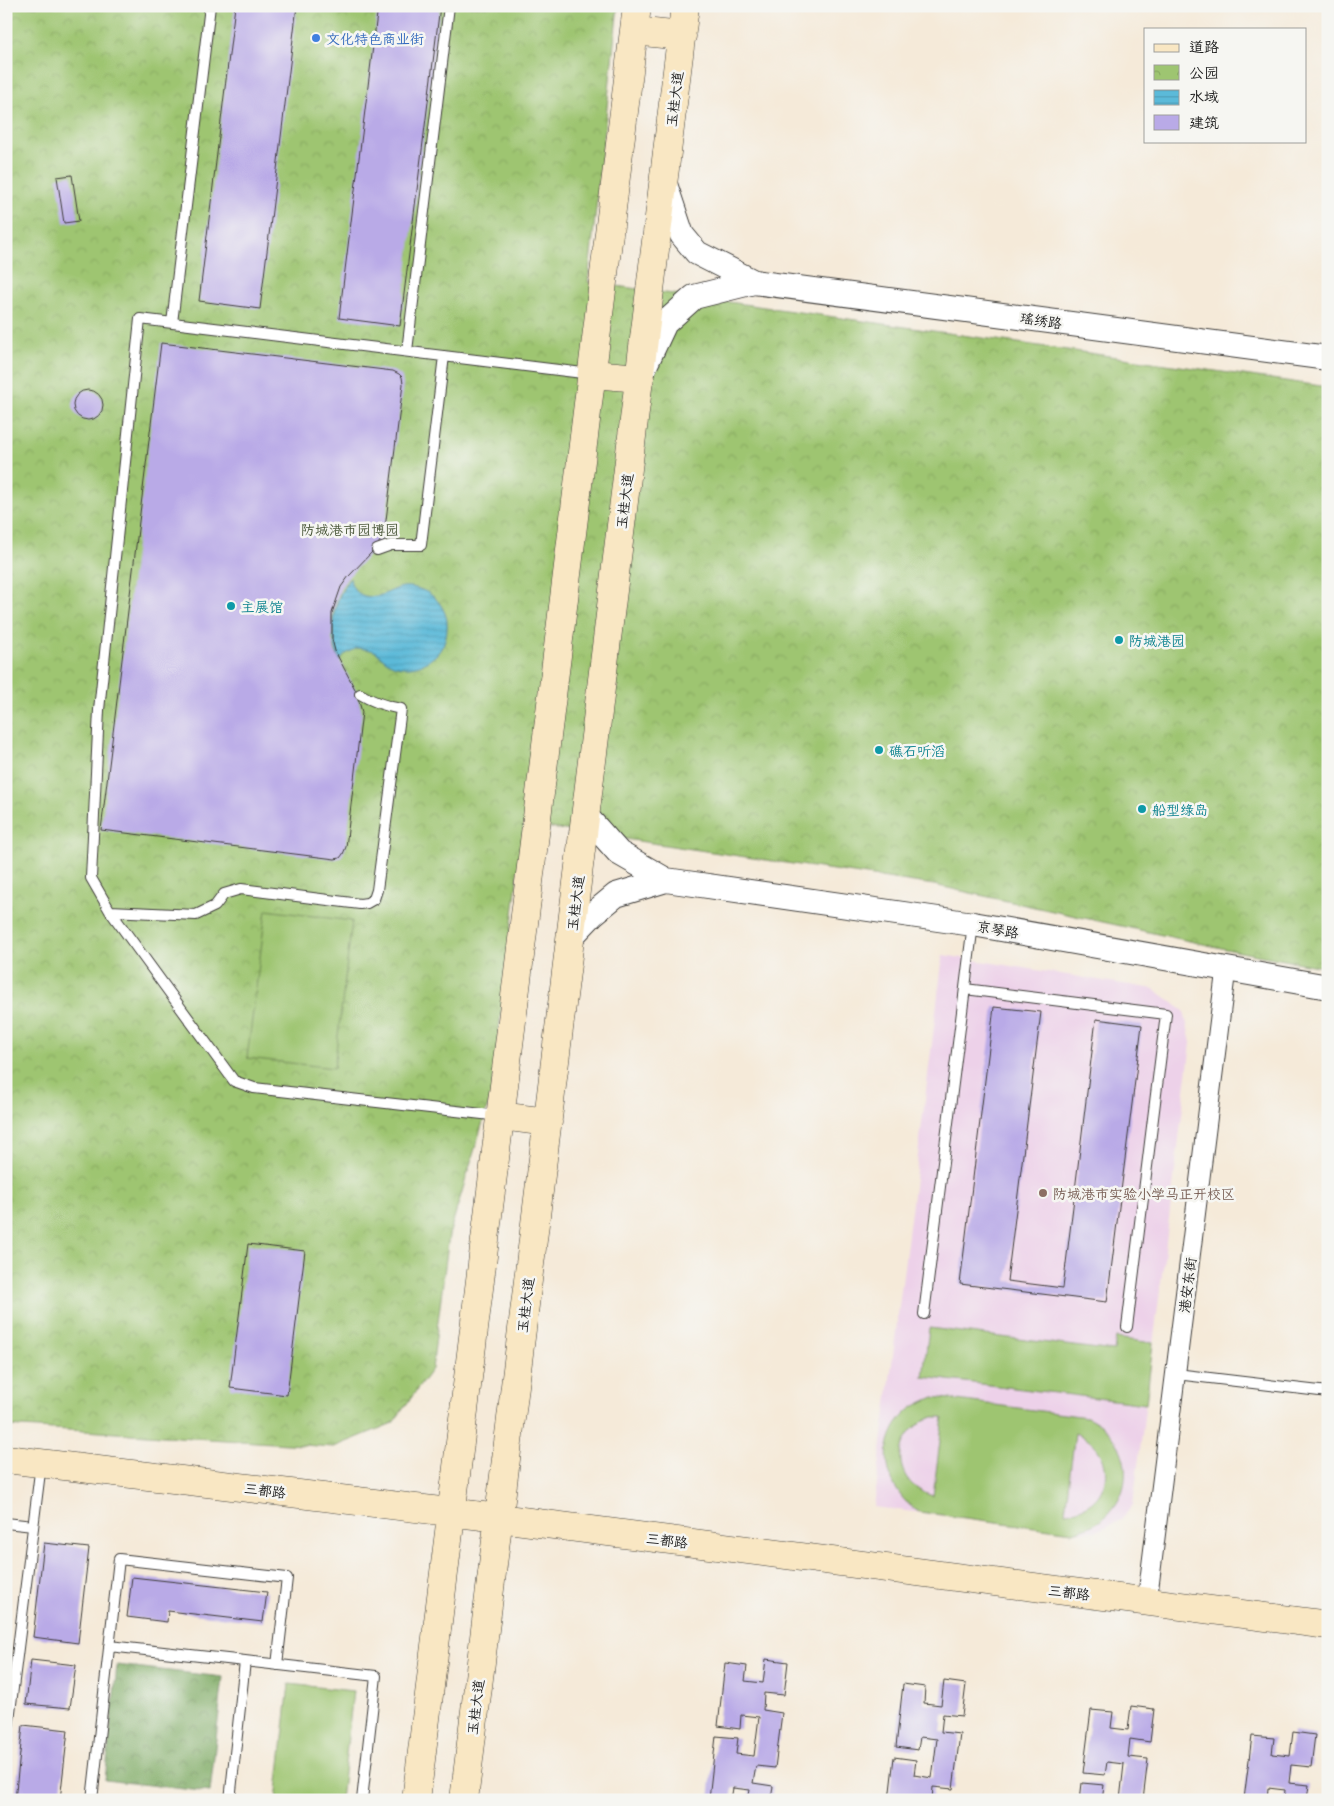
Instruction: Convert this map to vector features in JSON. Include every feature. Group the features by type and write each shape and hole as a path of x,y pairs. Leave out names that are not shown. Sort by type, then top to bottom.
{"main road":[{"name":"玉桂大道","path":"464,1800 685,6"},
{"path":"416,1800 636,19 682,36"},
{"path":"592,374 640,378"},
{"path":"500,1116 548,1122"},
{"name":"三都路","path":"6,1459 452,1512 1328,1626"}],"street":[{"path":"664,181 682,235 697,253 754,282"},
{"path":"640,378 665,323 694,296 754,282"},
{"name":"瑶绣路","path":"754,282 1328,358"},
{"path":"586,816 618,853 666,880"},
{"path":"571,936 616,895 666,880"},
{"name":"京琴路","path":"666,880 973,924 1328,987"},
{"name":"港安东街","path":"1148,1602 1226,969"}],"lane":[{"path":"172,323 210,6"},
{"path":"407,351 449,6"},
{"path":"500,1116 254,1088 234,1081 110,911 91,878 101,691 140,319 592,374"},
{"path":"377,550 391,546 421,545 444,356"},
{"path":"110,911 196,915 215,906 224,894 241,889 360,904 367,904 374,899 377,890 401,709 372,701 360,694"},
{"path":"924,1314 973,924"},
{"path":"965,989 1166,1014 1127,1327"},
{"path":"1176,1374 1328,1392"},
{"path":"6,1744 41,1464"},
{"path":"6,1523 33,1526"},
{"path":"92,1800 118,1559 287,1578 277,1665"},
{"path":"109,1646 376,1676 362,1800"},
{"path":"230,1800 245,1662"}],"shaded area":[{"name":"防城港市实验小学马正开校区","path":"943,955 1154,989 1184,1011 1191,1043 1133,1505 1121,1520 1097,1531 1073,1532 874,1507"}],"green space":[{"name":"防城港市园博园","path":"6,6 618,6 588,282 1328,387 1328,968 1235,951 934,885 524,824 491,1095 449,1235 432,1369 393,1423 334,1447 6,1426"},
{"path":"266,910 352,921 334,1068 247,1058"},
{"path":"929,1328 1114,1351 1116,1338 1153,1343 1146,1404 923,1377"},
{"path":"934,1397 1087,1417 1101,1425 1112,1436 1120,1449 1124,1463 1125,1477 1122,1492 1115,1505 1101,1520 1073,1532 919,1512 899,1493 888,1467 887,1454 889,1440 895,1427 904,1415 914,1407","holes":["933,1417 943,1417 933,1496 919,1489 909,1480 903,1469 901,1457 903,1445 909,1433 919,1424","1075,1433 1090,1441 1099,1452 1105,1465 1105,1478 1102,1490 1094,1501 1081,1508 1065,1512"]},
{"path":"117,1665 223,1677 210,1792 105,1780"},
{"path":"289,1684 353,1691 341,1800 276,1800"}],"water":[{"path":"350,578 351,584 357,592 365,596 375,596 407,587 424,591 435,598 444,612 447,625 444,643 437,654 427,662 416,666 403,667 391,664 374,651 357,648 344,655 340,661 334,639 333,618 339,598"}],"building":[{"path":"235,6 297,6 260,309 199,301"},
{"path":"378,6 440,6 400,326 339,318"},
{"path":"72,175 79,221 64,223 57,177"},
{"name":"主展馆","path":"161,343 393,371 402,377 403,384 384,536 341,587 332,613 332,639 335,651 356,691 362,712 346,847 340,858 335,859 101,830"},
{"path":"88,390 94,391 102,399 102,411 94,419 88,420 82,419 74,411 73,405 74,399 82,391"},
{"path":"994,1007 1041,1012 1007,1281 1063,1288 1096,1019 1142,1025 1107,1302 960,1284"},
{"path":"248,1244 305,1251 287,1395 230,1388"},
{"path":"44,1543 89,1548 78,1643 33,1637"},
{"path":"132,1577 267,1592 263,1622 168,1611 167,1622 127,1617"},
{"path":"766,1659 788,1662 784,1695 764,1693 763,1710 782,1713 775,1768 756,1766 753,1783 773,1786 771,1800 748,1800 750,1790 733,1788 731,1800 709,1799 716,1736 738,1738 736,1754 754,1756 759,1717 741,1715 740,1729 718,1726 725,1663 747,1666 745,1681 763,1683"},
{"path":"31,1660 76,1665 70,1708 26,1704"},
{"path":"944,1681 966,1684 962,1716 943,1714 941,1732 960,1734 953,1789 933,1787 932,1800 889,1800 894,1757 916,1760 914,1775 932,1778 937,1739 920,1737 918,1750 896,1747 903,1684 925,1687 924,1703 941,1705"},
{"path":"1131,1706 1154,1709 1150,1742 1130,1739 1128,1757 1148,1759 1143,1800 1120,1800 1124,1764 1107,1762 1105,1775 1083,1773 1091,1710 1113,1712 1111,1728 1128,1730"},
{"path":"23,1725 68,1730 60,1800 15,1800"},
{"path":"1293,1732 1315,1735 1311,1767 1291,1765 1289,1783 1309,1785 1307,1800 1284,1800 1285,1790 1268,1788 1267,1800 1244,1799 1252,1736 1274,1738 1272,1754 1290,1756"},
{"path":"1082,1783 1104,1785 1102,1800 1080,1800"}],"place":[{"name":"文化特色商业街","path":"316,38"},
{"name":"主展馆","path":"231,606"},
{"name":"防城港园","path":"1119,640"},
{"name":"礁石听滔","path":"879,750"},
{"name":"船型绿岛","path":"1142,809"},
{"name":"防城港市实验小学马正开校区","path":"1043,1193"}]}
